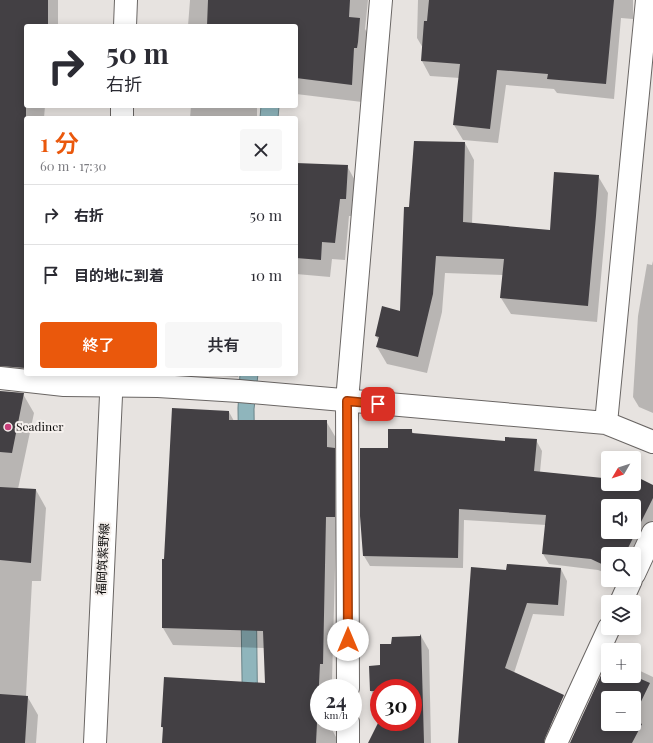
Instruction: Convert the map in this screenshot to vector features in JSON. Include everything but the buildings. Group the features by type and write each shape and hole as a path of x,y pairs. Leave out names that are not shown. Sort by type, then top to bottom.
{"street":[{"path":"125,24 126,0"},
{"path":"348,679 347,401 381,0"},
{"path":"606,423 647,0"},
{"path":"0,378 64,385 112,379 606,423 653,442"},
{"name":"福岡筑紫野線","path":"94,743 112,379"},
{"path":"641,559 653,533"},
{"path":"556,743 606,635"},
{"path":"348,731 348,743"}],"water":[{"path":"261,108 279,108 278,116 260,116"},
{"path":"240,376 258,376 254,409 258,743 243,743 238,408"}],"place":[{"name":"Seadiner","path":"8,427"}],"route":[{"path":"348,640 347,401 378,404"}]}
